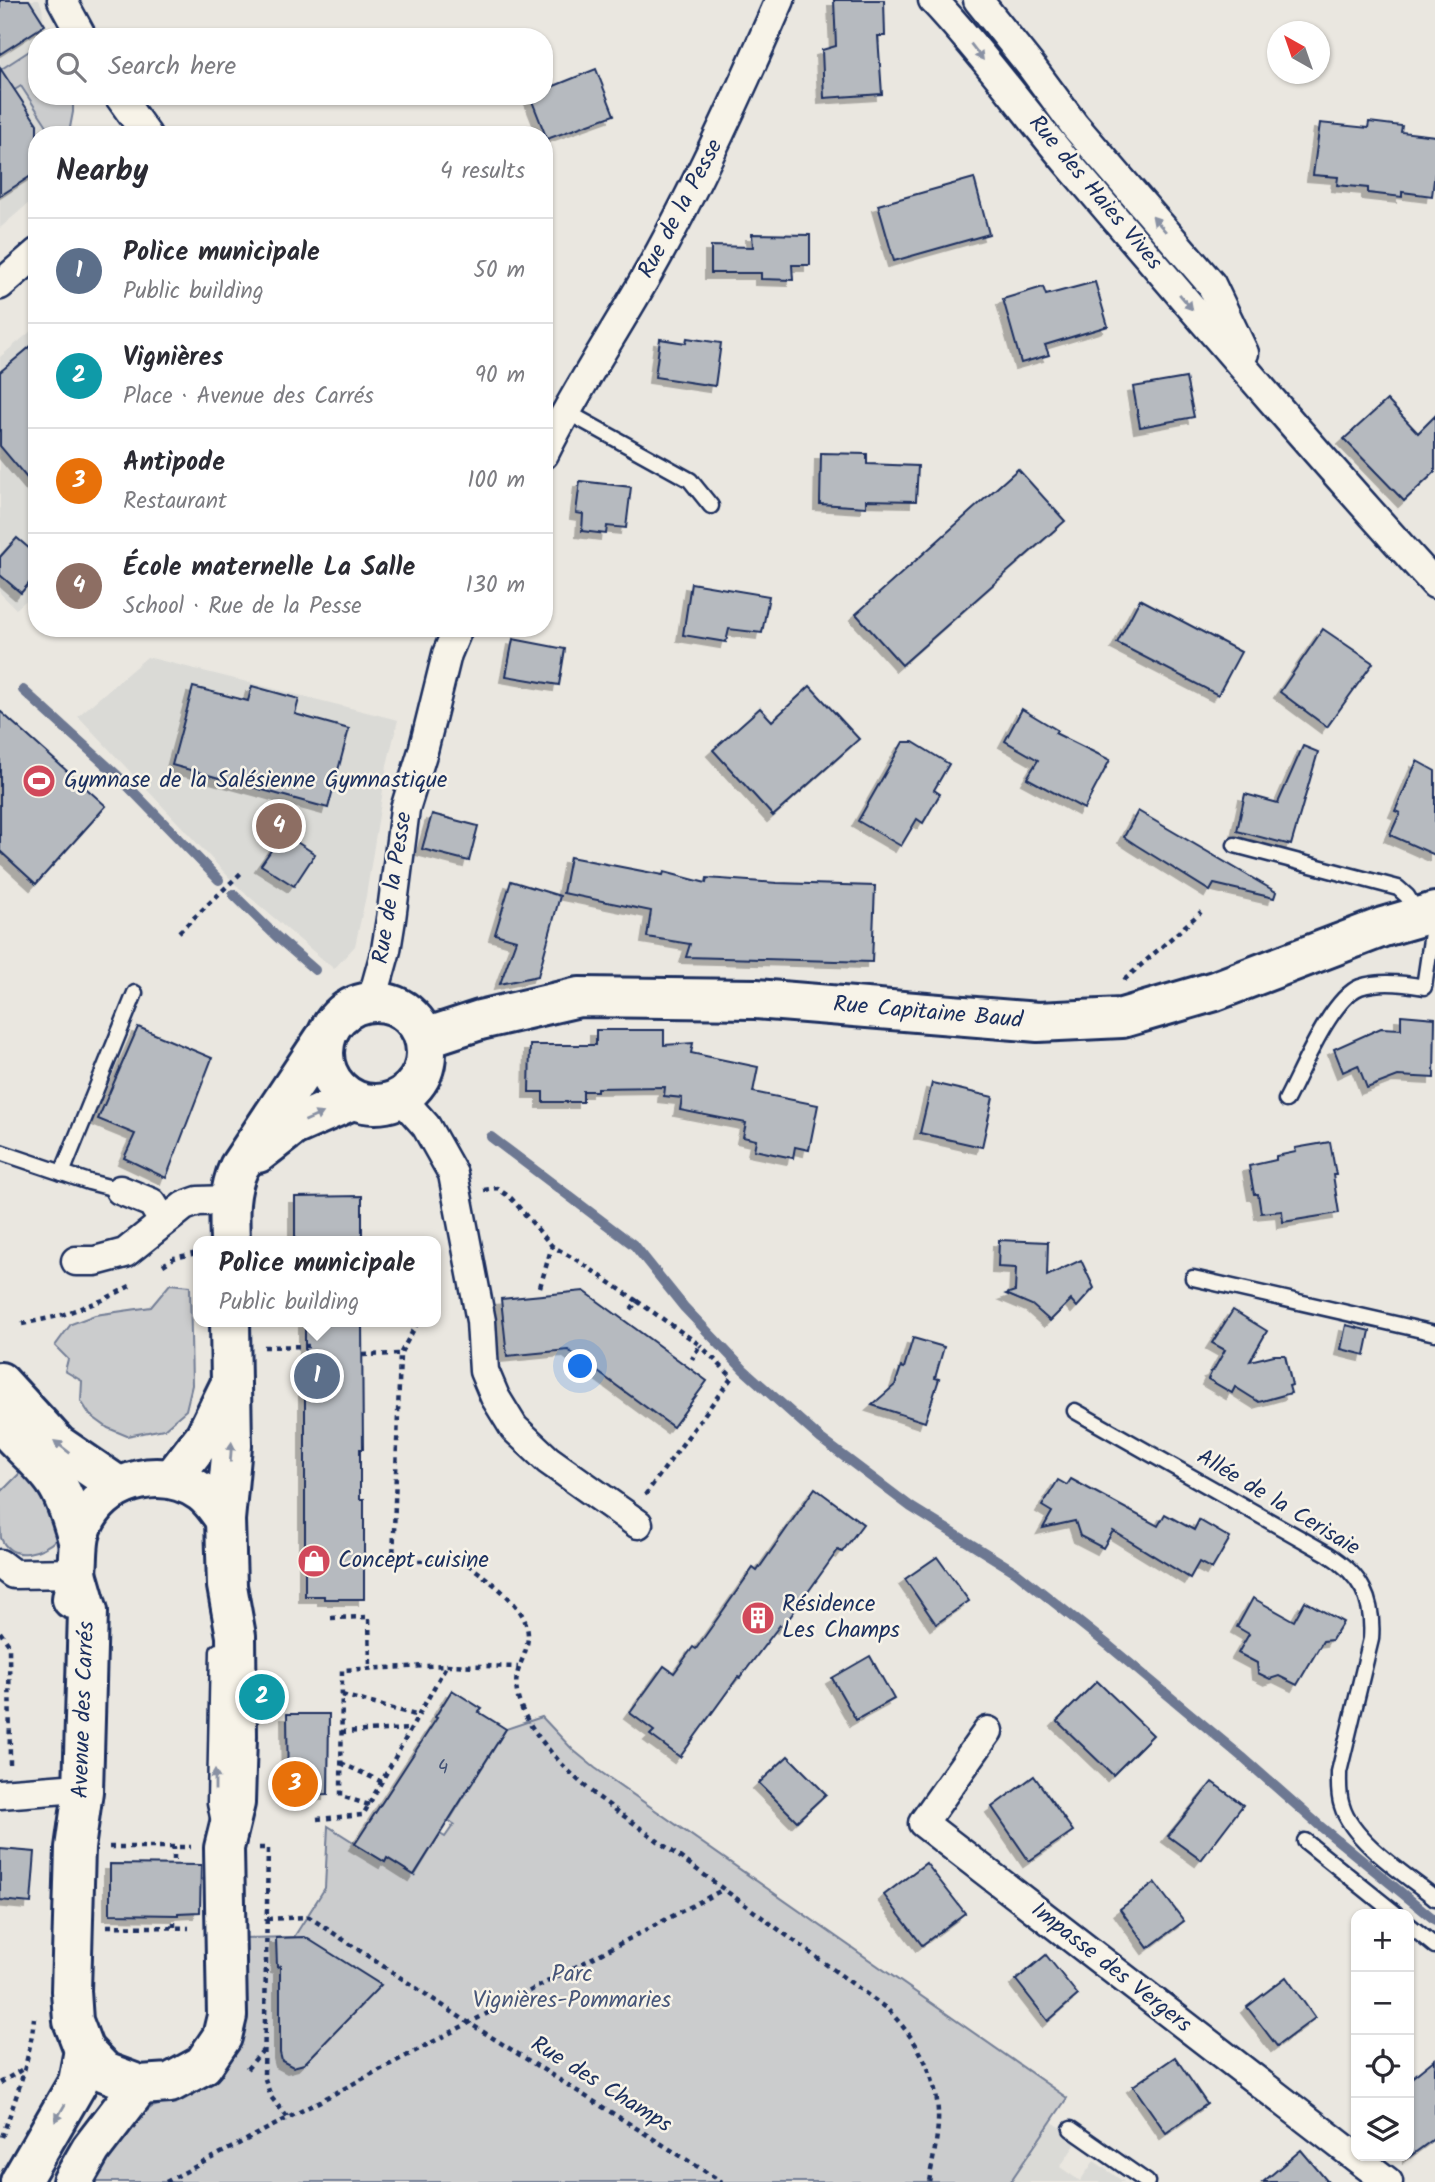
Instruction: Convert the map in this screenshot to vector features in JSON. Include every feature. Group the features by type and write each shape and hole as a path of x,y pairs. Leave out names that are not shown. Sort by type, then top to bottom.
{"main road":[{"name":"Rue Capitaine Baud","path":"425,1038 480,1020 579,997 756,999 1038,1022 1122,1018 1215,992 1424,921"},
{"path":"230,1236 234,1183 335,1018 352,1006 372,1000 395,1004 414,1018 425,1038 426,1061 418,1082 401,1098 376,1105 352,1100 332,1083 323,1062 324,1039"},
{"path":"234,1183 293,1126 352,1100"},
{"path":"225,1520 232,1446 230,1327"},
{"path":"0,1382 58,1445 118,1486"},
{"path":"172,1479 205,1436 230,1383"},
{"path":"0,1421 56,1483 66,1503 78,1556"},
{"name":"Avenue des Carrés","path":"75,1847 66,1789 69,1613 78,1556 87,1517 99,1501 118,1486 148,1478 172,1479 203,1493 225,1520 227,1586 236,1636 237,1736 235,1803 224,1848 227,2016 222,2037 203,2065 170,2083 140,2085 105,2072 84,2050 74,2021 71,1991 75,1847 83,1791 88,1611 78,1556"},
{"name":"Avenue des Carrés","path":"20,2182 78,2082 84,2050"},
{"path":"72,2182 91,2149 140,2085"}],"street":[{"path":"62,0 77,28"},
{"name":"Rue de la Pesse","path":"553,436 566,409 661,251 729,117 780,0"},
{"name":"Rue des Haies Vives","path":"933,0 1332,471 1435,584"},
{"name":"Rue des Haies Vives","path":"978,0 1075,125 1211,284 1259,384"},
{"path":"125,105 141,126"},
{"path":"0,285 28,261"},
{"name":"Rue de la Pesse","path":"553,421 566,409"},
{"name":"Rue de la Pesse","path":"372,1000 386,950 405,809 423,751 448,641"},
{"path":"401,1098 426,1126 453,1174 481,1321 484,1371 495,1397 514,1428 548,1460 633,1521"},
{"path":"76,1261 95,1261 125,1253 184,1206 234,1183"},
{"path":"120,1189 152,1203 163,1221"},
{"path":"4,1573 78,1556"},
{"name":"Impasse des Vergers","path":"988,1731 923,1823 1388,2182"},
{"path":"5,1794 66,1789"}],"lane":[{"path":"566,409 690,480 711,506"},
{"path":"1235,845 1398,888 1407,896 1424,921 1424,987 1399,982 1360,987 1346,996 1330,1015 1286,1100"},
{"path":"62,1173 135,993"},
{"path":"0,1152 120,1189"},
{"path":"1193,1278 1435,1333"},
{"name":"Allée de la Cerisaie","path":"1075,1411 1328,1554 1356,1577 1368,1600 1372,1623 1371,1639 1339,1773 1342,1806 1359,1837 1435,1898"},
{"name":"Avenue des Carrés","path":"224,1848 215,1802 219,1630 227,1586"},
{"path":"1305,1841 1390,1909"},
{"path":"1414,1929 1435,1946"},
{"path":"1071,2129 1147,2182"}],"path":[{"path":"179,932 242,872"},
{"path":"1122,1018 1115,987 1201,912"},
{"path":"483,1190 497,1188 511,1198 552,1246 580,1262 700,1345 732,1377 633,1521"},
{"path":"540,1287 552,1246"},
{"path":"628,1313 637,1301"},
{"path":"415,1327 400,1354 393,1562 466,1563 498,1588 524,1618 527,1630 526,1647 516,1677 522,1712 568,1770 598,1797 887,2009 916,2042 926,2061 937,2102 938,2124 929,2182"},
{"path":"692,1359 700,1345"},
{"path":"270,1347 309,1346"},
{"path":"363,1355 400,1354"},
{"path":"331,1618 369,1617 370,1669"},
{"path":"0,1632 9,1645 5,1794"},
{"path":"369,1805 341,1796 342,1670 447,1665 518,1667"},
{"path":"317,1819 363,1815 447,1665"},
{"path":"342,1695 419,1716"},
{"path":"341,1732 411,1729"},
{"path":"341,1763 382,1782"},
{"path":"174,1847 174,1860"},
{"path":"166,2182 724,1889"},
{"name":"Rue des Champs","path":"267,1919 309,1917 469,2023 722,2182"},
{"path":"174,1919 174,1927"},
{"path":"73,1926 267,1929"},
{"path":"0,2083 26,2066"}],"shaded area":[{"path":"0,0 39,0 45,28 28,28 28,105 73,105 73,112 70,126 28,126 28,204 0,228"},
{"path":"28,334 28,599 16,609 0,593 0,357"},
{"path":"147,657 398,720 387,765 366,896 355,946 334,969 239,888 78,716"},
{"path":"1051,2121 1076,2140 1060,2167 1080,2181 1094,2161 1124,2182 1010,2182"}],"green space":[{"path":"28,52 28,97 21,86 0,99 0,70"},
{"path":"33,105 73,105 70,126 47,126"},
{"path":"170,1284 190,1286 192,1385 186,1410 164,1429 127,1436 108,1428 90,1415 81,1401 82,1381 65,1371 68,1359 55,1346 71,1324 95,1315 151,1307"},
{"path":"25,1468 46,1488 58,1538 44,1548 20,1553 12,1551 1,1538 0,1493"},
{"name":"Parc Vignières-Pommaries","path":"542,1717 573,1750 595,1768 1067,2098 1010,2182 95,2182 121,2137 138,2118 152,2107 193,2095 218,2074 241,1938 294,1937 325,1888 328,1826 385,1862 387,1858 415,1875 440,1834 445,1837 454,1824 449,1821 506,1729"}],"building":[{"path":"0,0 29,0 45,25 40,28 28,28 28,36 0,54"},
{"path":"834,0 884,0 885,36 878,36 882,94 824,98 822,50 836,46"},
{"path":"0,68 37,126 28,126 28,178 0,196"},
{"path":"596,69 614,115 553,137 553,126 542,126 534,105 553,105 553,86"},
{"path":"1369,122 1402,126 1401,132 1435,136 1432,196 1402,192 1402,197 1368,193 1368,188 1337,185 1338,177 1313,175 1320,123 1368,128"},
{"path":"974,178 989,234 894,261 878,205"},
{"path":"752,234 810,235 810,265 792,265 793,280 761,279 761,273 711,273 711,246 753,247"},
{"path":"1095,282 1108,326 1045,345 1049,355 1021,363 1003,299 1043,287 1046,295"},
{"path":"687,338 721,343 715,386 655,377 660,339 686,343"},
{"path":"28,349 28,479 0,446 0,372"},
{"path":"1186,378 1194,417 1140,427 1133,387"},
{"path":"1387,400 1418,433 1435,416 1435,472 1404,501 1344,439"},
{"path":"821,453 867,454 867,464 918,466 916,501 866,500 866,507 820,504"},
{"path":"1018,469 1065,521 902,665 856,614"},
{"path":"580,481 631,487 626,528 607,526 606,534 582,531 583,514 576,513"},
{"path":"17,538 28,547 28,585 21,593 0,575 0,557"},
{"path":"691,583 769,596 762,633 729,629 726,642 683,635"},
{"path":"1140,599 1241,652 1218,695 1117,643"},
{"path":"1323,629 1373,663 1327,727 1280,692"},
{"path":"513,639 565,649 559,685 506,676"},
{"path":"252,686 299,699 295,714 349,729 328,808 172,765 193,687 248,701"},
{"path":"810,686 859,739 773,816 713,750 760,708 772,721"},
{"path":"1022,709 1057,730 1055,733 1110,760 1084,809 1027,778 1038,760 1005,741"},
{"name":"Gymnase de la Salésienne Gymnastique","path":"0,711 106,806 36,884 0,851"},
{"path":"903,742 913,742 949,764 934,790 940,794 923,823 917,819 901,846 858,821"},
{"path":"1303,746 1318,752 1291,845 1237,831 1245,794 1278,803"},
{"path":"1417,761 1435,771 1435,855 1390,835 1400,813 1395,811"},
{"path":"1138,811 1276,892 1274,898 1214,884 1210,891 1136,845 1124,837"},
{"path":"432,814 478,826 469,861 422,849"},
{"path":"283,833 315,854 294,886 261,865"},
{"path":"570,857 663,875 664,872 706,883 707,878 875,886 872,962 686,957 690,944 647,937 651,911 563,893"},
{"path":"511,881 560,896 538,976 500,984 516,940 495,934"},
{"path":"1401,1015 1435,1018 1434,1078 1398,1076 1367,1088 1358,1065 1343,1072 1334,1049 1381,1028 1401,1029"},
{"path":"138,1027 212,1058 166,1178 124,1158 135,1134 98,1119"},
{"path":"596,1030 664,1030 664,1045 693,1043 691,1053 758,1067 753,1092 818,1105 809,1150 795,1147 793,1158 754,1150 756,1140 743,1137 746,1123 680,1110 682,1098 664,1096 665,1087 597,1088 597,1091 583,1091 583,1102 543,1102 543,1092 529,1092 530,1045 596,1045"},
{"path":"932,1083 993,1097 982,1147 920,1133"},
{"path":"1330,1142 1339,1213 1283,1222 1282,1211 1261,1213 1249,1166 1276,1160 1276,1156 1296,1152 1295,1148"},
{"path":"362,1196 362,1236 295,1236 295,1197"},
{"path":"999,1240 1048,1242 1047,1276 1081,1260 1094,1288 1077,1307 1071,1300 1050,1321 1032,1305 1006,1294 1015,1291 1016,1268 998,1267"},
{"path":"584,1291 707,1381 673,1427 568,1350 507,1356 501,1299"},
{"path":"1233,1310 1267,1331 1250,1361 1285,1355 1292,1385 1289,1386 1291,1393 1259,1402 1235,1387 1232,1393 1208,1379 1225,1350 1212,1343"},
{"path":"1346,1325 1370,1331 1365,1355 1341,1349"},
{"path":"305,1327 362,1327 363,1449 360,1449 360,1499 364,1499 364,1599 305,1596"},
{"path":"913,1338 944,1347 935,1378 939,1379 925,1422 872,1405 895,1385 901,1367 904,1368"},
{"path":"1071,1479 1158,1526 1165,1514 1194,1530 1199,1520 1230,1538 1212,1569 1199,1562 1190,1578 1113,1531 1103,1548 1080,1536 1075,1521 1043,1528 1052,1512 1042,1506 1058,1480 1067,1485"},
{"name":"Résidence Les Champs","path":"815,1488 863,1524 842,1552 838,1550 783,1627 780,1625 740,1678 738,1677 680,1757 650,1735 654,1731 630,1713 664,1666 674,1673 693,1647 696,1649 753,1568 757,1571"},
{"path":"937,1557 969,1601 936,1624 905,1579"},
{"path":"1253,1598 1294,1621 1305,1601 1343,1622 1332,1640 1323,1641 1297,1685 1279,1676 1270,1679 1258,1673 1257,1663 1238,1653 1249,1634 1237,1627"},
{"path":"870,1656 894,1699 856,1720 832,1678"},
{"path":"1097,1681 1153,1735 1113,1775 1057,1721"},
{"path":"452,1690 482,1709 479,1712 506,1729 414,1875 387,1858 385,1862 355,1844 437,1718 435,1717"},
{"path":"287,1714 329,1714 328,1794 288,1795"},
{"path":"788,1756 826,1794 797,1821 759,1783"},
{"path":"1034,1776 1073,1831 1029,1861 992,1807"},
{"path":"1212,1782 1243,1805 1201,1860 1168,1836"},
{"path":"0,1849 35,1852 31,1903 0,1900"},
{"path":"926,1863 965,1913 922,1945 884,1895"},
{"path":"110,1864 201,1865 200,1912 178,1915 110,1914"},
{"path":"1155,1883 1184,1921 1148,1948 1120,1909"},
{"path":"305,1937 381,1985 304,2064 293,2067 282,2061 280,2053 280,1966 277,1967 276,1938"},
{"path":"1046,1955 1078,1995 1048,2021 1016,1980"},
{"path":"1286,1977 1315,2018 1277,2046 1247,2007"},
{"path":"1175,2057 1207,2104 1166,2133 1133,2086"},
{"path":"1435,2059 1435,2138 1414,2153 1414,2098 1414,2076"},
{"path":"1301,2150 1328,2182 1263,2182"}],"waterway":[{"path":"23,690 117,775 219,880"},
{"path":"233,894 315,970"},
{"path":"491,1137 635,1246 684,1307 744,1370 821,1439 911,1507 1016,1572 1108,1645 1435,1920"}],"place":[{"name":"Gymnase de la Salésienne Gymnastique","path":"39,781"},
{"name":"École maternelle La Salle","path":"279,826"},
{"name":"Police municipale","path":"317,1376"},
{"name":"Concept cuisine","path":"314,1561"},
{"name":"Résidence Les Champs","path":"758,1618"},
{"name":"Vignières","path":"262,1697"},
{"name":"Antipode","path":"295,1784"}]}
